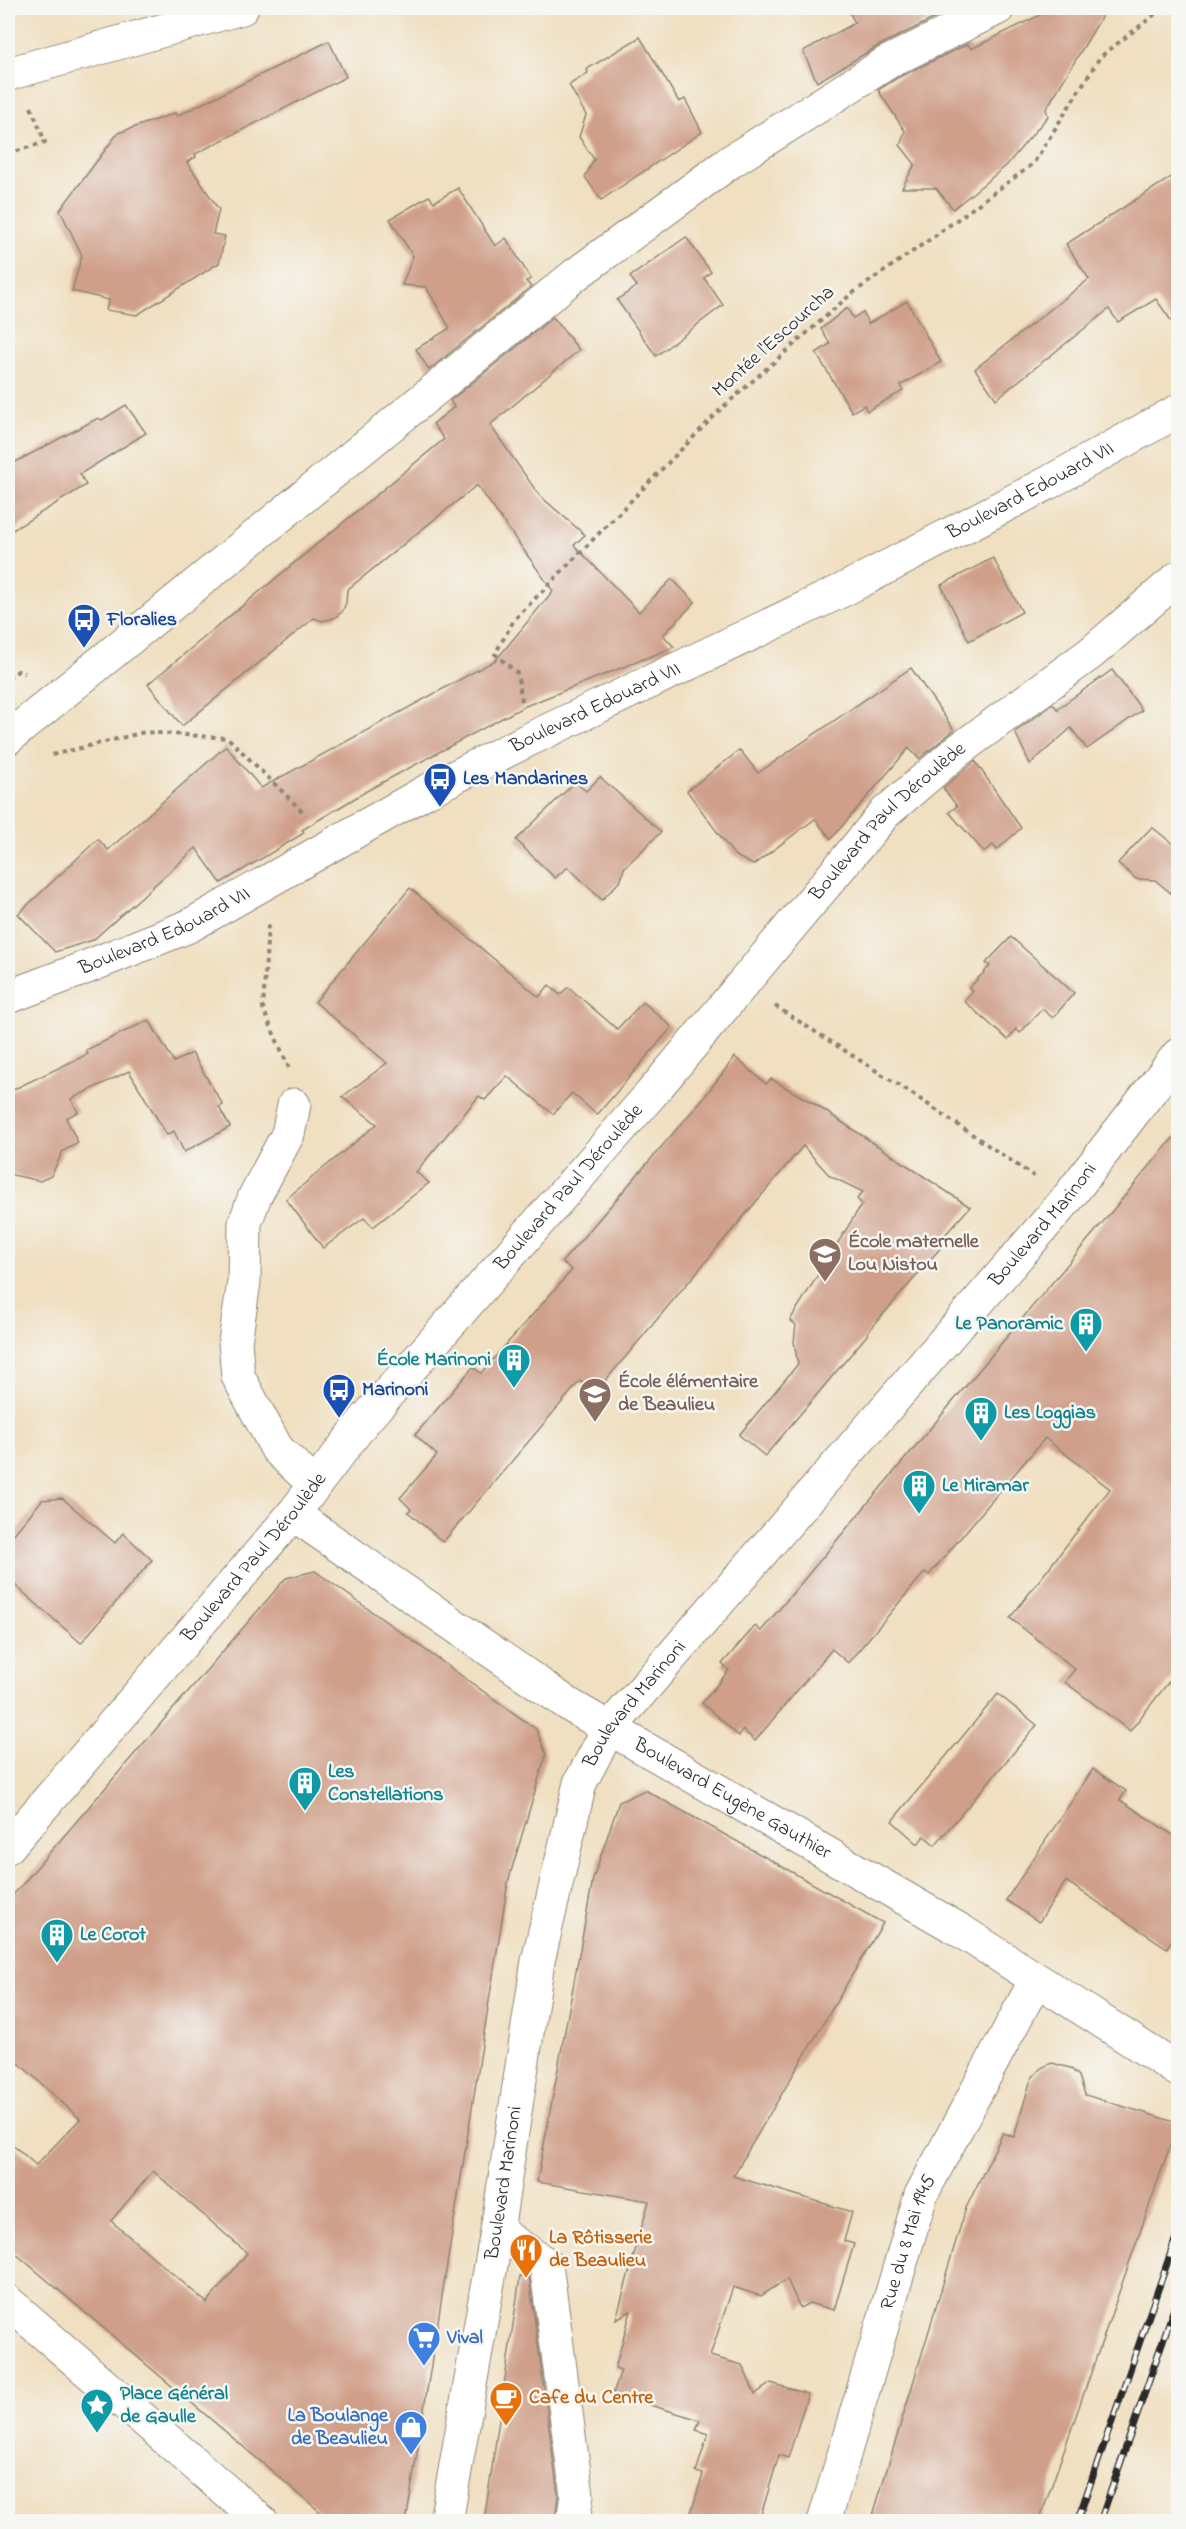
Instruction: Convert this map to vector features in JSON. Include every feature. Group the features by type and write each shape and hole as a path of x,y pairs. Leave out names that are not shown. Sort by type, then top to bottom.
{"street":[{"path":"8,74 242,8"},
{"path":"8,737 584,268 750,149 888,62 998,8"},
{"name":"Boulevard Edouard VII","path":"8,997 189,926 427,791 528,740 843,590 1046,484 1179,411"},
{"name":"Boulevard Paul Déroulède","path":"8,1847 293,1514 364,1421 743,986 885,813 956,752 1091,652 1179,578"},
{"name":"Boulevard Marinoni","path":"446,2522 497,2231 538,1961 580,1783 608,1730 1067,1199 1179,1055"},
{"path":"294,1105 288,1134 255,1196 244,1223 244,1282 235,1342 238,1376 277,1449 314,1484"},
{"name":"Boulevard Eugène Gauthier","path":"293,1514 608,1730 958,1929 1179,2070"},
{"name":"Rue du 8 Mai 1945","path":"824,2522 921,2195 1036,1980"},
{"path":"497,2231 546,2264 577,2495 573,2522"},
{"path":"8,2302 262,2522"}],"path":[{"name":"Montée l'Escourcha","path":"528,740 517,673 495,654 514,620 722,408 841,302 1033,164 1100,57 1159,8"},
{"path":"8,154 45,142 29,102"},
{"path":"8,678 18,671"},
{"path":"8,737 44,757 145,732 228,738 309,818 326,848"},
{"path":"268,920 263,1010 289,1069 294,1105"},
{"path":"743,986 911,1093 1067,1199"}],"building":[{"path":"847,8 948,8 949,11 880,45 817,82 803,51 855,23"},
{"path":"1054,8 1107,8 1046,109 1048,116 1006,166 953,209 936,188 902,188 915,164 900,145 905,131 878,90 897,78 968,44 971,49"},
{"path":"640,37 679,102 685,99 702,132 601,200 585,177 594,159 579,137 586,115 569,85 588,73 587,69"},
{"path":"329,41 346,77 195,154 196,157 187,162 219,210 213,234 225,236 219,263 137,315 106,310 109,300 72,291 82,255 60,210 118,133 175,113 177,116"},
{"path":"1179,172 1179,332 1156,299 1118,322 1109,309 996,399 975,369 1089,279 1066,244"},
{"path":"458,188 495,246 506,238 531,279 526,281 531,287 429,370 416,349 450,328 426,287 402,285 413,256 390,219 429,196 434,202"},
{"path":"686,237 711,272 704,278 723,305 656,356 617,300 637,286 630,277"},
{"path":"907,301 941,362 901,385 903,391 867,411 864,405 852,412 816,353 830,344 821,329 847,308 853,318 863,312 868,324"},
{"path":"553,317 579,350 490,425 539,495 585,535 574,545 639,612 672,579 695,602 663,635 674,647 523,707 370,789 302,830 304,833 221,883 196,848 93,940 55,952 18,914 98,839 108,850 226,746 261,788 496,660 553,591 477,485 347,590 346,603 342,612 334,618 323,621 314,618 182,726 148,684 444,439 433,424 454,407 450,401"},
{"path":"126,405 146,433 80,474 86,485 8,533 8,466 98,418 102,420"},
{"path":"993,558 1022,612 969,641 941,585"},
{"path":"911,668 954,730 919,759 909,748 831,839 815,819 753,865 734,855 687,791 740,750 758,773"},
{"path":"1112,670 1142,710 1087,749 1071,728 1030,764 1015,732 1053,704 1057,709"},
{"path":"975,761 1021,828 997,850 993,845 984,852 949,812 957,806 943,788"},
{"path":"600,777 661,832 624,868 621,880 602,900 568,867 555,878 516,840 575,782 586,791"},
{"path":"1152,827 1179,849 1179,900 1155,880 1136,879 1118,863"},
{"path":"410,888 539,997 549,985 560,995 568,987 617,1029 643,1002 672,1027 597,1115 572,1093 553,1114 507,1076 485,1100 479,1096 416,1172 429,1183 373,1227 364,1218 323,1248 286,1199 377,1124 342,1097 387,1063 315,1002"},
{"path":"1011,937 1074,993 1053,1018 1042,1009 1020,1033 1016,1029 1008,1040 964,1001 973,991 969,988 990,966 986,963"},
{"path":"149,1020 174,1062 192,1053 223,1105 219,1107 230,1127 184,1152 174,1131 167,1135 129,1071 71,1099 78,1112 66,1118 78,1143 63,1151 51,1176 40,1181 8,1174 8,1092 88,1054 86,1050"},
{"path":"735,1057 766,1084 771,1079 816,1105 970,1207 945,1235 949,1238 765,1456 739,1435 798,1364 794,1342 796,1325 790,1320 862,1204 857,1199 863,1192 830,1176 803,1146 595,1393 580,1381 443,1542 408,1512 411,1509 400,1498 437,1455 415,1435 473,1367 481,1373 572,1270 562,1262 701,1101"},
{"path":"1179,1131 1179,1669 1130,1731 1065,1682 1075,1669 1010,1618 1110,1489 1045,1438 929,1575 925,1572 848,1663 832,1649 755,1741 743,1730 739,1736 702,1703 729,1670 722,1664 755,1626 761,1631"},
{"path":"62,1498 115,1543 123,1533 152,1560 81,1643 8,1579 8,1541 42,1500"},
{"path":"315,1571 536,1729 546,1754 508,1882 406,2522 332,2522 8,2247 8,2141 36,2165 80,2119 8,2053 8,1901 286,1578","holes":["153,2171 247,2253 207,2303 111,2221"]},
{"path":"998,1694 1037,1725 935,1845 924,1836 918,1844 892,1821"},
{"path":"1093,1769 1126,1791 1120,1800 1179,1839 1179,1930 1167,1948 1066,1881 1039,1922 1006,1900"},
{"path":"645,1790 883,1923 733,2176 852,2212 844,2241 854,2244 834,2310 809,2303 800,2308 787,2279 761,2296 733,2287 710,2356 742,2365 755,2394 771,2383 808,2394 788,2458 779,2455 759,2522 688,2522 703,2474 696,2472 708,2434 696,2430 700,2420 613,2394 621,2370 615,2368 631,2311 616,2319 649,2201 537,2182 593,1879 619,1802"},
{"path":"1052,2063 1070,2068 1079,2076 1085,2095 1178,2123 1039,2522 871,2522 966,2208 1003,2133 1014,2137 1031,2079 1041,2068"},
{"path":"520,2277 529,2277 558,2495 555,2522 484,2522"}],"railway":[{"path":"1077,2522 1178,2232"},
{"path":"1100,2522 1178,2297"}],"place":[{"name":"Floralies","path":"84,649"},
{"name":"Les Mandarines","path":"440,808"},
{"name":"École maternelle Lou Nistou","path":"825,1283"},
{"name":"Le Panoramic","path":"1086,1353"},
{"name":"École Marinoni","path":"514,1389"},
{"name":"Marinoni","path":"339,1419"},
{"name":"École élémentaire de Beaulieu","path":"595,1423"},
{"name":"Les Loggias","path":"981,1442"},
{"name":"Le Miramar","path":"919,1515"},
{"name":"Les Constellations","path":"305,1812"},
{"name":"Le Corot","path":"57,1964"},
{"name":"La Rôtisserie de Beaulieu","path":"526,2279"},
{"name":"Vival","path":"424,2367"},
{"name":"Cafe du Centre","path":"506,2427"},
{"name":"Place Général de Gaulle","path":"97,2434"},
{"name":"La Boulange de Beaulieu","path":"411,2456"}]}
